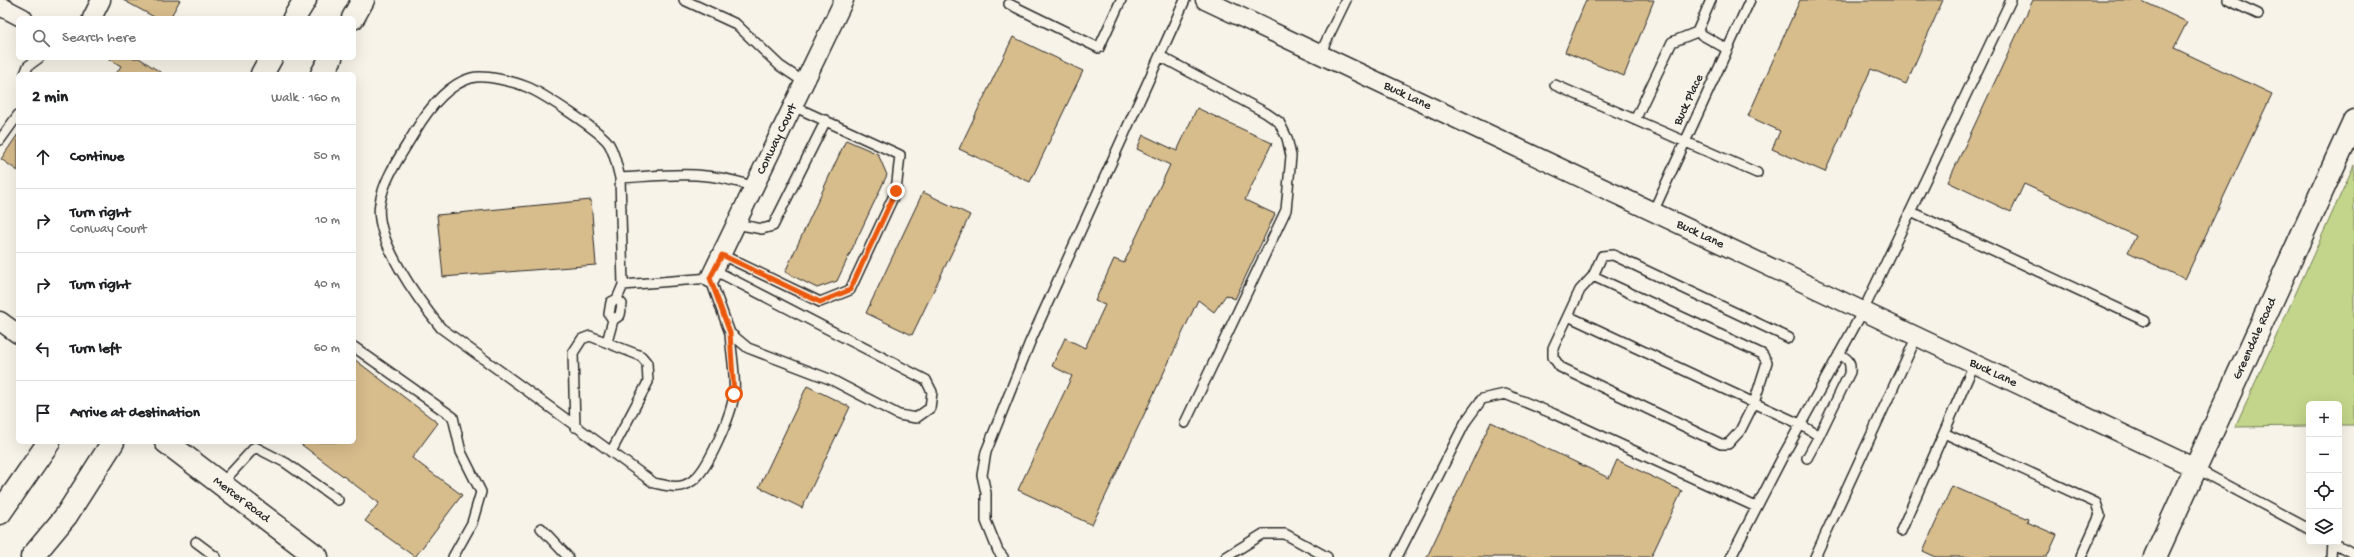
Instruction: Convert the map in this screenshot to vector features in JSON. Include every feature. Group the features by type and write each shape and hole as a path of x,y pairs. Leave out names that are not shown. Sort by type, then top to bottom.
{"street":[{"path":"93,16 101,0"},
{"path":"295,16 305,0"},
{"path":"354,16 363,0"},
{"name":"Conway Court","path":"715,268 844,0"},
{"name":"Buck Lane","path":"1205,0 2195,468"},
{"path":"0,6 19,16"},
{"path":"263,72 270,60"},
{"path":"323,72 330,60"},
{"name":"Greendale Road","path":"2155,557 2354,121"},
{"path":"0,321 16,333"},
{"path":"0,512 48,444"},
{"path":"32,557 66,516 113,444"},
{"name":"Mercer Road","path":"169,444 222,483 307,554"}],"lane":[{"path":"684,0 736,24 780,66 804,82"},
{"path":"1009,4 1099,48 1121,0"},
{"path":"1003,557 998,551 986,521 986,493 982,475 986,452 1030,342 1185,0"},
{"path":"1320,54 1346,0"},
{"path":"1635,120 1672,42 1697,32 1711,0"},
{"name":"Buck Place","path":"1653,212 1750,0"},
{"path":"1731,557 1800,424 1863,311 2011,0"},
{"path":"2228,0 2258,14"},
{"path":"1697,32 1727,49"},
{"path":"1160,56 1266,113 1279,122 1287,138 1291,156 1286,210 1185,423"},
{"path":"26,72 28,66 36,60"},
{"path":"607,342 613,320 609,314 612,302 618,299 623,285 620,178 615,157 604,137 528,87 493,78 473,77 457,84 440,98 416,129 383,188 379,206 382,228 398,268 421,304 441,328 654,483 676,488 693,481 707,462 727,422 734,394 730,333 715,268"},
{"path":"1555,85 1757,173"},
{"path":"623,285 715,268 820,302 850,290 896,191 900,155 793,106"},
{"path":"0,140 16,118"},
{"path":"736,224 762,229 773,226 826,120"},
{"path":"620,178 696,174 729,178 754,187"},
{"path":"1910,212 2145,321"},
{"path":"1593,276 1762,354 1767,362 1754,403 1740,431 1728,444 1721,444 1560,367 1553,358 1553,348 1580,290 1593,276 1602,256 1613,255 1789,338"},
{"path":"715,268 926,380 932,392 930,408 916,418 899,415 832,380 748,348 730,333"},
{"path":"1568,316 1800,424 1819,436"},
{"path":"576,427 573,353 576,346 582,339 590,336 641,356 648,363 648,382 611,452"},
{"path":"1815,557 1916,336"},
{"path":"356,348 453,417 461,452 481,492 472,523 454,557"},
{"path":"1807,458 1850,372 1851,364 1839,354"},
{"path":"1901,531 1974,364"},
{"path":"1397,557 1466,421 1482,399 1505,394 1554,414 1756,507"},
{"path":"1944,433 2096,503 2100,515 2081,557"},
{"path":"222,483 257,445 286,463 338,500"},
{"path":"2195,468 2306,527"},
{"path":"542,528 568,557"},
{"path":"1226,557 1263,534 1286,534 1327,557"},
{"path":"196,542 216,557"},
{"path":"2331,557 2332,542 2354,554"}],"green space":[{"path":"2354,165 2354,425 2342,425 2342,401 2306,401 2306,426 2235,427"}],"building":[{"path":"123,0 180,0 171,16 152,16"},
{"path":"1586,0 1654,0 1624,76 1565,52"},
{"path":"1800,0 1943,0 1906,84 1871,69 1825,172 1772,149 1780,131 1748,116"},
{"path":"2033,0 2140,0 2187,22 2174,48 2272,94 2185,279 2128,252 2136,236 2024,184 2011,212 1948,182"},
{"path":"1013,37 1083,71 1030,182 959,149"},
{"path":"111,60 142,60 160,72 117,72 121,66"},
{"path":"1197,108 1272,143 1245,200 1275,214 1235,299 1226,295 1214,312 1198,300 1092,525 1018,490 1072,376 1052,366 1065,338 1085,348 1105,305 1095,301 1114,259 1124,263 1170,165 1137,149 1143,135 1177,151"},
{"path":"16,137 16,170 1,159"},
{"path":"846,140 878,154 887,175 837,281 817,288 785,272"},
{"path":"923,192 970,215 912,335 866,313"},
{"path":"591,200 596,265 443,277 437,215"},
{"path":"356,361 438,423 412,458 462,495 415,557 365,521 379,503 301,444 356,444"},
{"path":"807,386 850,407 802,508 759,487"},
{"path":"1491,422 1609,478 1617,460 1682,491 1651,557 1427,557"},
{"path":"1952,486 2028,519 2027,522 2057,535 2047,557 1936,557 1923,551"}],"route":[{"path":"734,394 730,333 710,278 722,255 820,302 850,290 896,191"}]}
